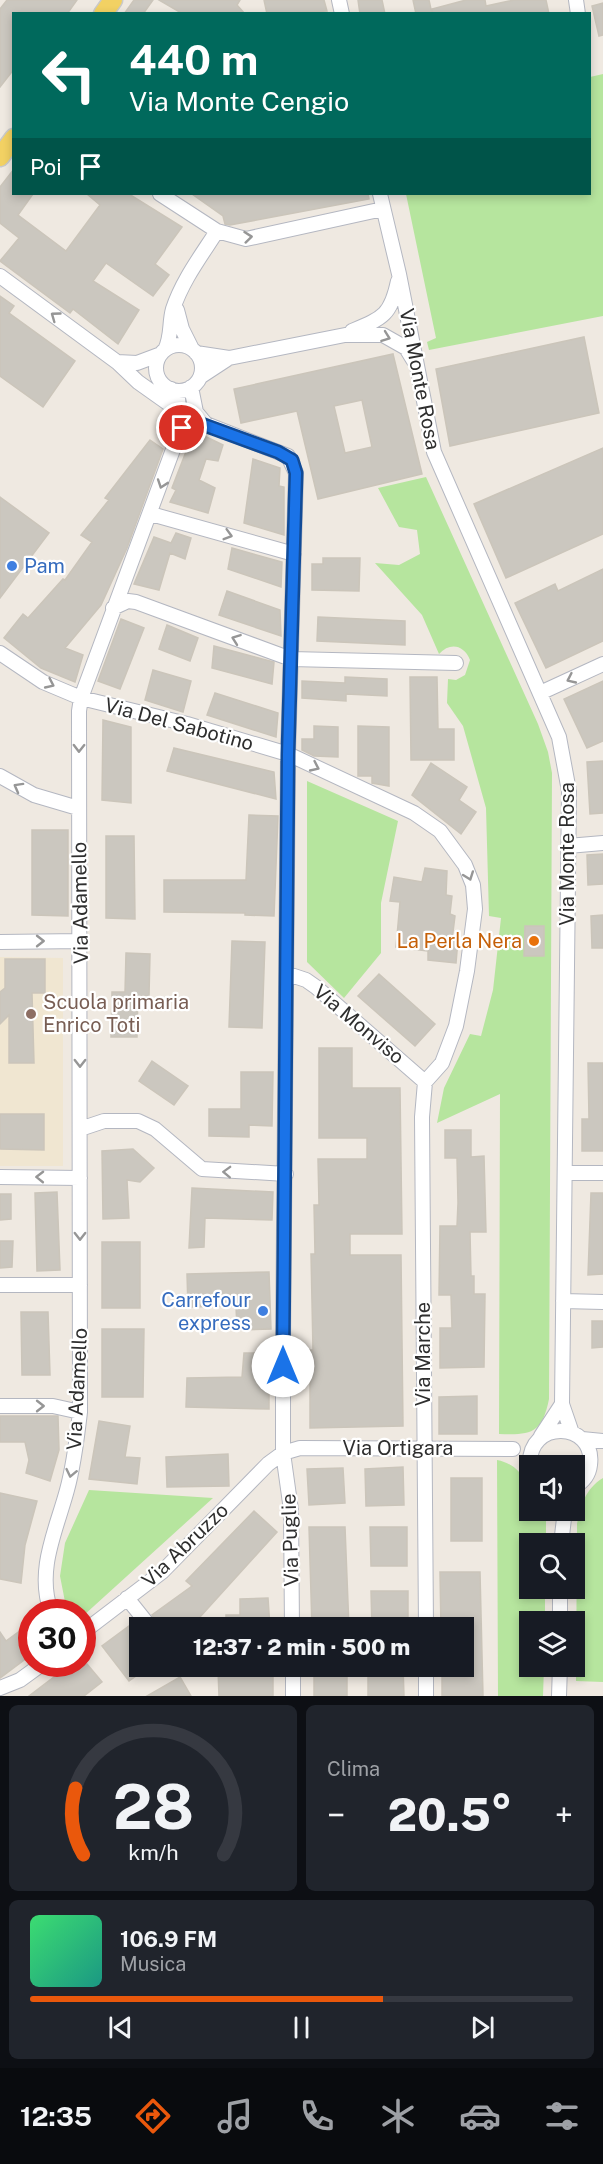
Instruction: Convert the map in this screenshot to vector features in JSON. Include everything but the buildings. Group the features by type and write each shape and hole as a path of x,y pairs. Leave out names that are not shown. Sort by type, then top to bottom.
{"main road":[{"path":"0,157 12,141"}],"street":[{"path":"162,195 217,231 246,239 383,209"},
{"name":"Via Monte Rosa","path":"380,195 399,274 434,452 559,737 565,764 569,791 562,1404 577,1436 590,1454 589,1470"},
{"path":"158,377 156,365 170,339 173,309 217,231"},
{"path":"345,334 379,319 388,312 393,304 399,274"},
{"path":"0,276 117,362 138,382 174,408 181,424"},
{"path":"178,298 178,317 201,364 195,382 196,412 206,424"},
{"path":"117,362 137,363 178,345 194,351 229,358 345,334 371,334 393,339 406,348 417,365"},
{"path":"171,389 182,390 229,358"},
{"path":"117,362 158,377 171,389 178,399 181,424"},
{"path":"181,424 190,422 206,424"},
{"name":"Via Adamello","path":"48,1599 44,1584 46,1561 67,1489 80,1412 81,941 78,808 81,698 112,608 152,514 181,424"},
{"name":"Via Puglie","path":"206,424 278,452 292,460 296,473 288,754 283,1454 291,1510 292,1617"},
{"path":"152,514 294,554"},
{"path":"112,608 129,601 136,602 291,659 456,663"},
{"name":"Via Del Sabotino","path":"0,653 43,682 81,698 187,724 288,754 414,813 440,831 465,865 472,885 475,909 467,971 456,1026 442,1063 425,1082"},
{"path":"540,693 603,664"},
{"path":"0,776 34,795 78,808"},
{"path":"568,846 603,843"},
{"path":"0,942 81,941"},
{"name":"Via Monviso","path":"288,974 306,980 316,987 425,1082"},
{"name":"Via Marche","path":"425,1082 422,1117 426,1617"},
{"path":"80,1129 104,1121 138,1121 155,1129 202,1169 286,1174"},
{"path":"566,1173 603,1173"},
{"path":"0,1177 80,1178"},
{"path":"0,1285 81,1285"},
{"path":"563,1302 603,1302"},
{"path":"531,1455 538,1440 562,1404"},
{"path":"0,1406 53,1406 80,1412"},
{"path":"538,1440 556,1431 603,1441"},
{"name":"Via Ortigara","path":"283,1454 300,1448 513,1449 538,1440"},
{"path":"513,1449 521,1455"},
{"name":"Via Abruzzo","path":"96,1622 162,1572 268,1464 283,1454"},
{"path":"585,1478 589,1470 603,1461"},
{"path":"127,1598 142,1617"},
{"path":"0,1688 24,1677"},
{"path":"293,1677 293,1696"},
{"path":"426,1677 426,1696"},
{"path":"559,1696 560,1677"},
{"path":"7,1696 20,1680"}],"shaded area":[{"path":"0,957 63,958 63,1166 0,1166"}],"green space":[{"path":"603,74 603,316 429,350 427,342 436,338 406,195 591,195 591,77"},
{"path":"426,477 538,724 548,752 552,773 549,1399 539,1426 527,1433 519,1434 499,1434 500,1094 437,1123 444,1088 470,1034 481,1036 493,990 501,918 489,916 486,808 463,726 447,703 448,679 456,680 465,675 470,660 464,651 456,647 443,650 439,654 422,615 375,563 399,565 420,554 417,530 399,527 378,488"},
{"path":"307,781 398,821 381,903 381,953 344,998 307,962"},
{"path":"497,1460 519,1472 519,1521 546,1521 546,1533 519,1533 519,1599 545,1599 545,1611 519,1611 519,1677 544,1677 543,1696 498,1696"},
{"path":"603,1478 603,1682 576,1681 576,1677 585,1677 585,1611 576,1611 577,1599 585,1599 585,1533 577,1533 577,1524 578,1521 585,1521 585,1498"},
{"path":"89,1490 213,1498 96,1604 96,1599 64,1599 60,1576 65,1543"}],"place":[{"name":"Pam","path":"12,566"},
{"name":"La Perla Nera","path":"534,941"},
{"name":"Scuola primaria Enrico Toti","path":"31,1014"},
{"name":"Carrefour express","path":"263,1311"}],"route":[{"path":"182,428 190,422 206,424 278,452 292,460 296,473 288,754 288,997 283,1366"}]}
